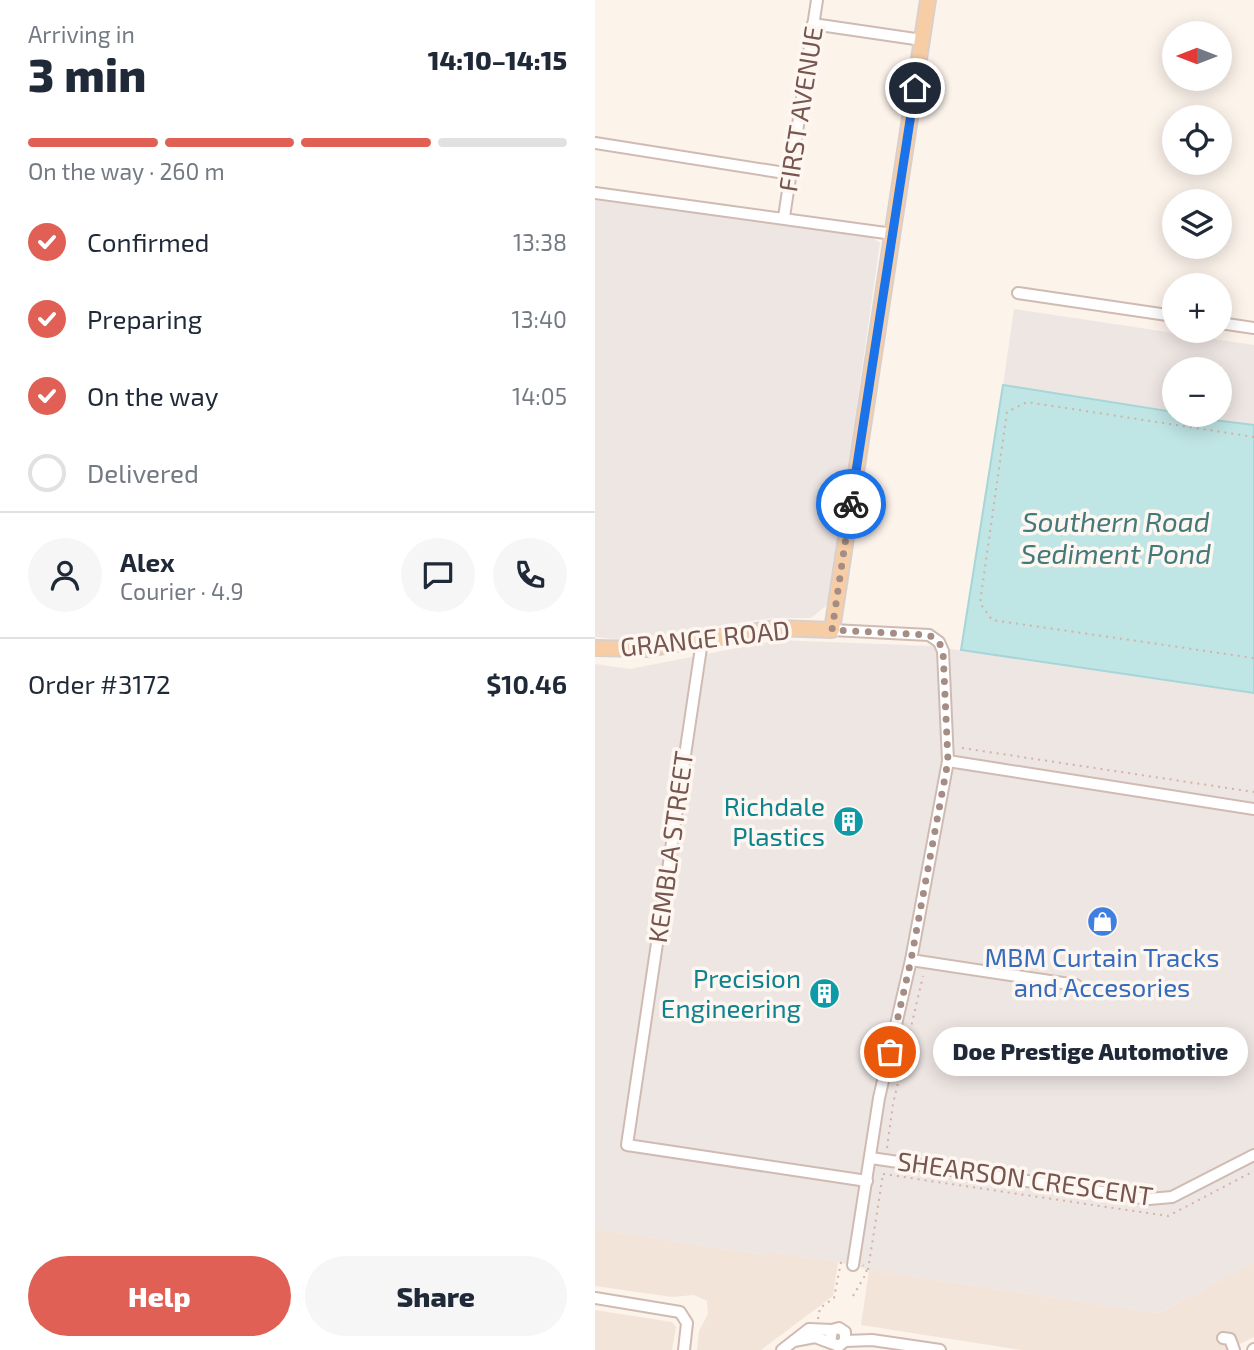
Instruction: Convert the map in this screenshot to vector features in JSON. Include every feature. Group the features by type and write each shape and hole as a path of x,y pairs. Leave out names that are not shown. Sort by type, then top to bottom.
{"main road":[{"path":"832,630 928,0"},
{"name":"GRANGE ROAD","path":"595,648 645,649 776,628 832,630"}],"street":[{"name":"FIRST AVENUE","path":"784,217 817,0"},
{"path":"813,24 922,40"},
{"path":"595,143 791,173"},
{"path":"595,193 893,234"},
{"path":"1018,293 1162,314"},
{"path":"1232,325 1254,328"},
{"name":"GRANGE ROAD","path":"832,630 929,635 939,642 943,651 948,761"},
{"name":"KEMBLA STREET","path":"702,641 627,1145 867,1181"},
{"path":"854,1264 879,1098 911,960 948,761 1254,809"},
{"path":"911,960 1076,985"},
{"name":"SHEARSON CRESCENT","path":"871,1158 1149,1199 1172,1197 1254,1155"},
{"path":"595,1298 680,1312 687,1323 684,1350"},
{"path":"782,1350 803,1332 817,1328 839,1342"},
{"path":"794,1341 815,1337 839,1342 872,1340 940,1350"},
{"path":"1223,1338 1230,1339 1234,1350"}],"path":[{"path":"1254,437 1027,402 1007,412 980,603 992,620 1254,658"},
{"path":"962,748 1254,792"},
{"path":"1099,965 1120,959"},
{"path":"887,1146 893,1104 923,976"},
{"path":"853,1296 868,1270 883,1173 1168,1216 1254,1171"},
{"path":"817,1328 820,1308 834,1298 840,1262 865,1265 868,1270"}],"shaded area":[{"path":"595,200 872,237 880,243 829,598 826,606 811,618 773,618 625,640 595,637"},
{"path":"1014,309 1162,331 1162,343 1232,342 1254,345 1254,425 1232,421 1232,357 1162,357 1162,410 1003,385"},
{"path":"778,640 931,646 1254,693 1254,1262 1159,1313 869,1270 838,1262 768,1251 766,1255 595,1229 595,664 630,669"},
{"path":"595,1229 765,1255 768,1251 838,1262 833,1296 761,1350 697,1350 699,1331 708,1314 707,1301 694,1295 672,1297 595,1286"},
{"path":"1254,1262 1254,1337 1227,1350 1022,1350 861,1325 869,1270 1159,1313"},
{"path":"595,1310 672,1322 676,1327 672,1350 595,1350"}],"water":[{"name":"Southern Road Sediment Pond","path":"1003,385 1162,410 1162,427 1232,427 1232,422 1254,425 1254,693 961,650"}],"way so far":[{"path":"851,504 832,630 929,635 939,642 943,651 948,761 911,960 890,1052"}],"place":[{"name":"Richdale Plastics","path":"848,822"},
{"name":"MBM Curtain Tracks and Accesories","path":"1102,922"},
{"name":"Precision Engineering","path":"824,994"},
{"name":"Doe Prestige Automotive","path":"890,1052"}],"route":[{"path":"851,504 915,88"}]}
